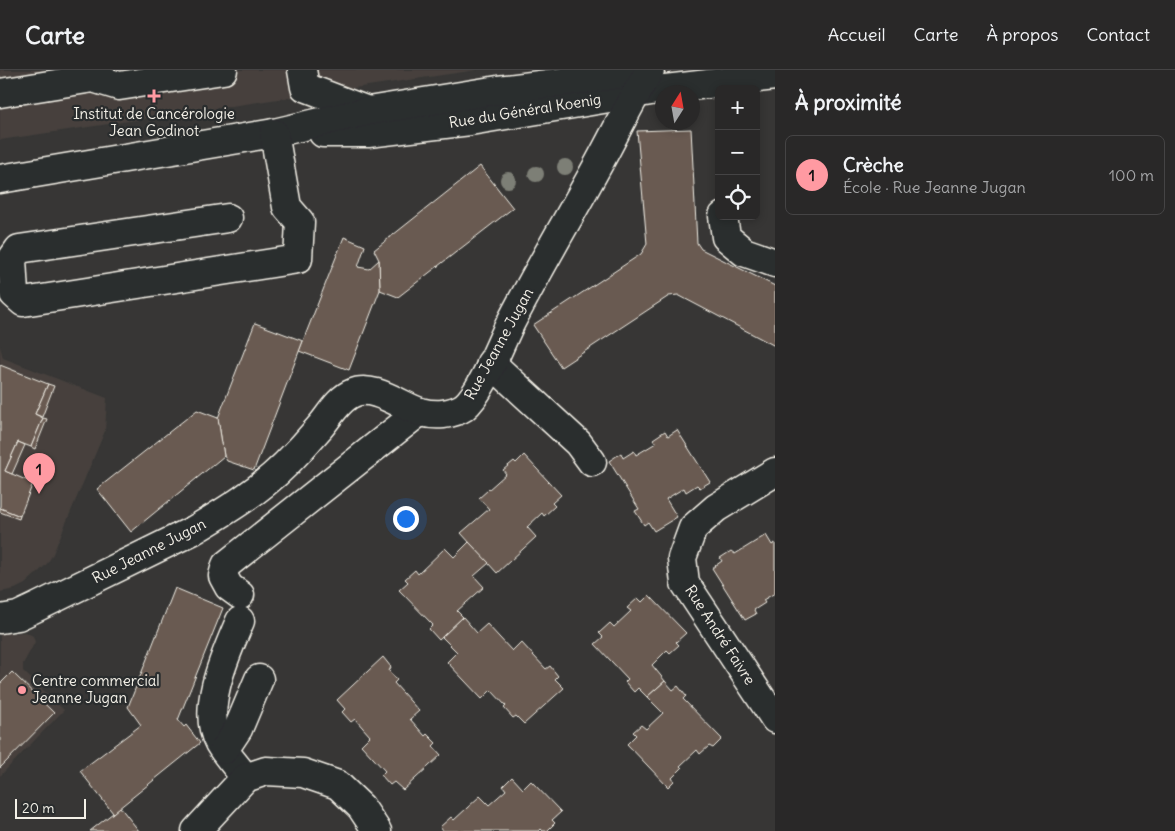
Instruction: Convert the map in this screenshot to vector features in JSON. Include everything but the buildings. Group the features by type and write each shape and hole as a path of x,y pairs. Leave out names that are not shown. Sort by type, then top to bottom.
{"street":[{"path":"0,93 94,74 119,86 223,70"},
{"path":"302,70 305,86 368,111"},
{"name":"Rue Jeanne Jugan","path":"0,620 18,616 35,608 178,538 218,516 263,484 284,466 340,402 352,393 374,392 419,412 429,414 447,414 463,407 477,391 537,273 598,164 639,82 650,70"},
{"name":"Rue du Général Koenig","path":"0,178 274,134 368,111 498,90 595,78 639,82 775,76"},
{"name":"Rue du Général Koenig","path":"274,134 368,133 470,121 639,82"},
{"path":"228,218 19,249 12,259 14,294 23,302 298,259 300,222 287,206 274,134"},
{"path":"724,220 726,236 744,252 775,263"},
{"path":"491,362 578,443 592,462"},
{"path":"245,778 219,743 212,722 214,697 240,608 223,576 226,565 419,412"},
{"name":"Rue André Faivre","path":"775,472 716,508 693,528 682,558 685,583 775,719"},
{"path":"224,750 238,728 259,680"},
{"path":"196,831 245,778 266,771 303,773 338,785 362,807 377,831"}],"shaded area":[{"name":"Institut de Cancérologie Jean Godinot","path":"0,70 477,70 0,140"},
{"path":"0,346 3,358 107,398 105,431 52,556 46,565 25,584 15,589 0,592"},
{"name":"Centre commercial Jeanne Jugan","path":"25,632 33,636 35,642 23,664 23,671 64,710 0,776 0,634"}],"place":[{"name":"Institut de Cancérologie Jean Godinot","path":"154,96"},
{"name":"Crèche","path":"39,494"},
{"name":"Centre commercial Jeanne Jugan","path":"22,690"}]}
